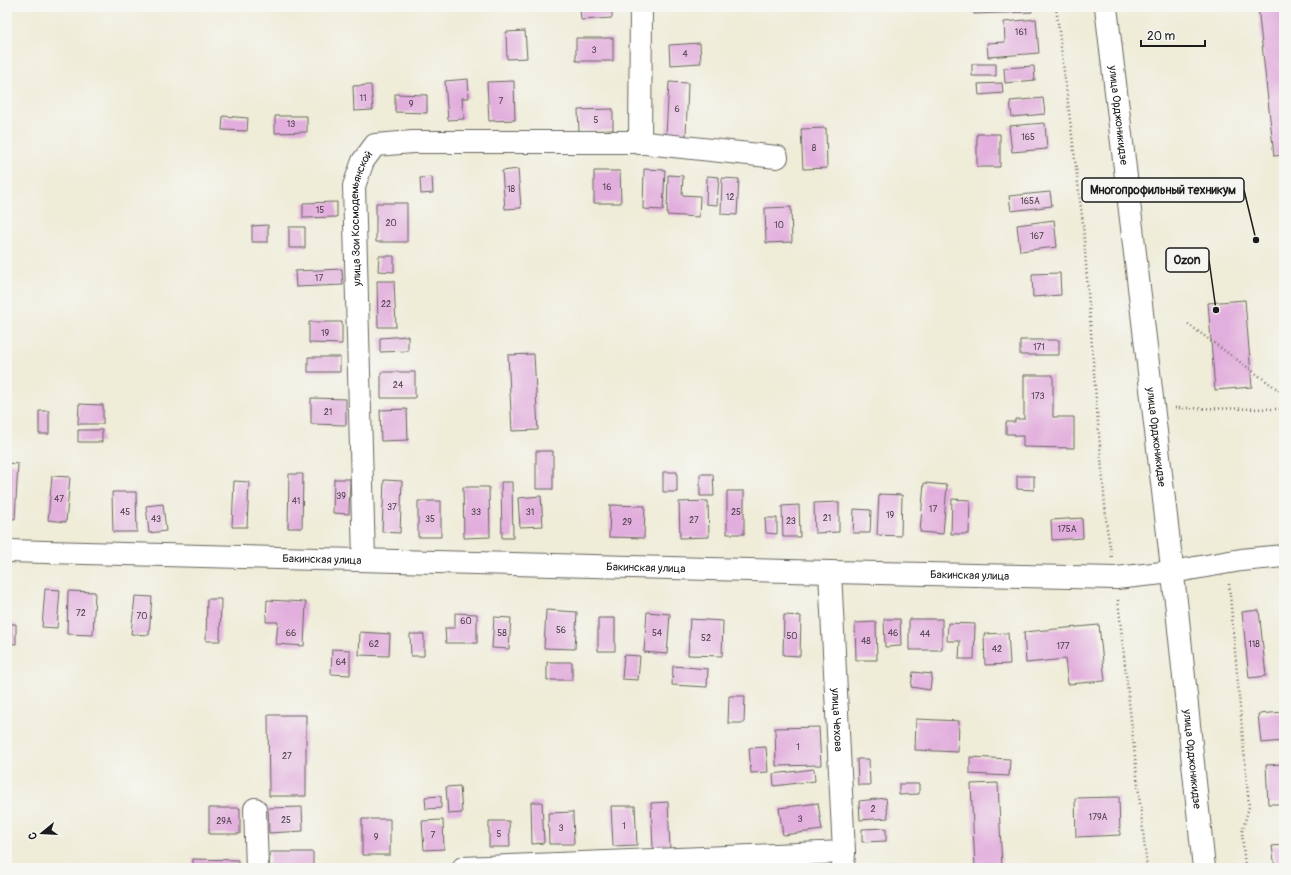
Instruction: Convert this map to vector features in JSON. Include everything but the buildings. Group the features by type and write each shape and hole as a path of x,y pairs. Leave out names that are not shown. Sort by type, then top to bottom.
{"street":[{"path":"640,143 641,7"},
{"name":"улица Орджоникидзе","path":"1106,7 1152,408 1178,618 1204,868"},
{"name":"улица Зои Космодемьянской","path":"364,560 354,186 363,161 375,145 413,142 640,143 777,157"},
{"name":"Бакинская улица","path":"7,552 1116,578 1172,572 1241,560 1284,556"},
{"name":"улица Чехова","path":"830,572 844,860"},
{"path":"255,810 257,868"},
{"path":"463,868 844,860"}],"path":[{"path":"1056,7 1083,224 1107,529 1116,578 1118,611 1147,868"},
{"path":"1188,324 1284,394"},
{"path":"1152,408 1284,409"},
{"path":"1227,562 1249,807 1242,832 1245,868"}],"place":[{"name":"Многопрофильный техникум","path":"1256,240"},
{"name":"Ozon","path":"1216,310"}]}
